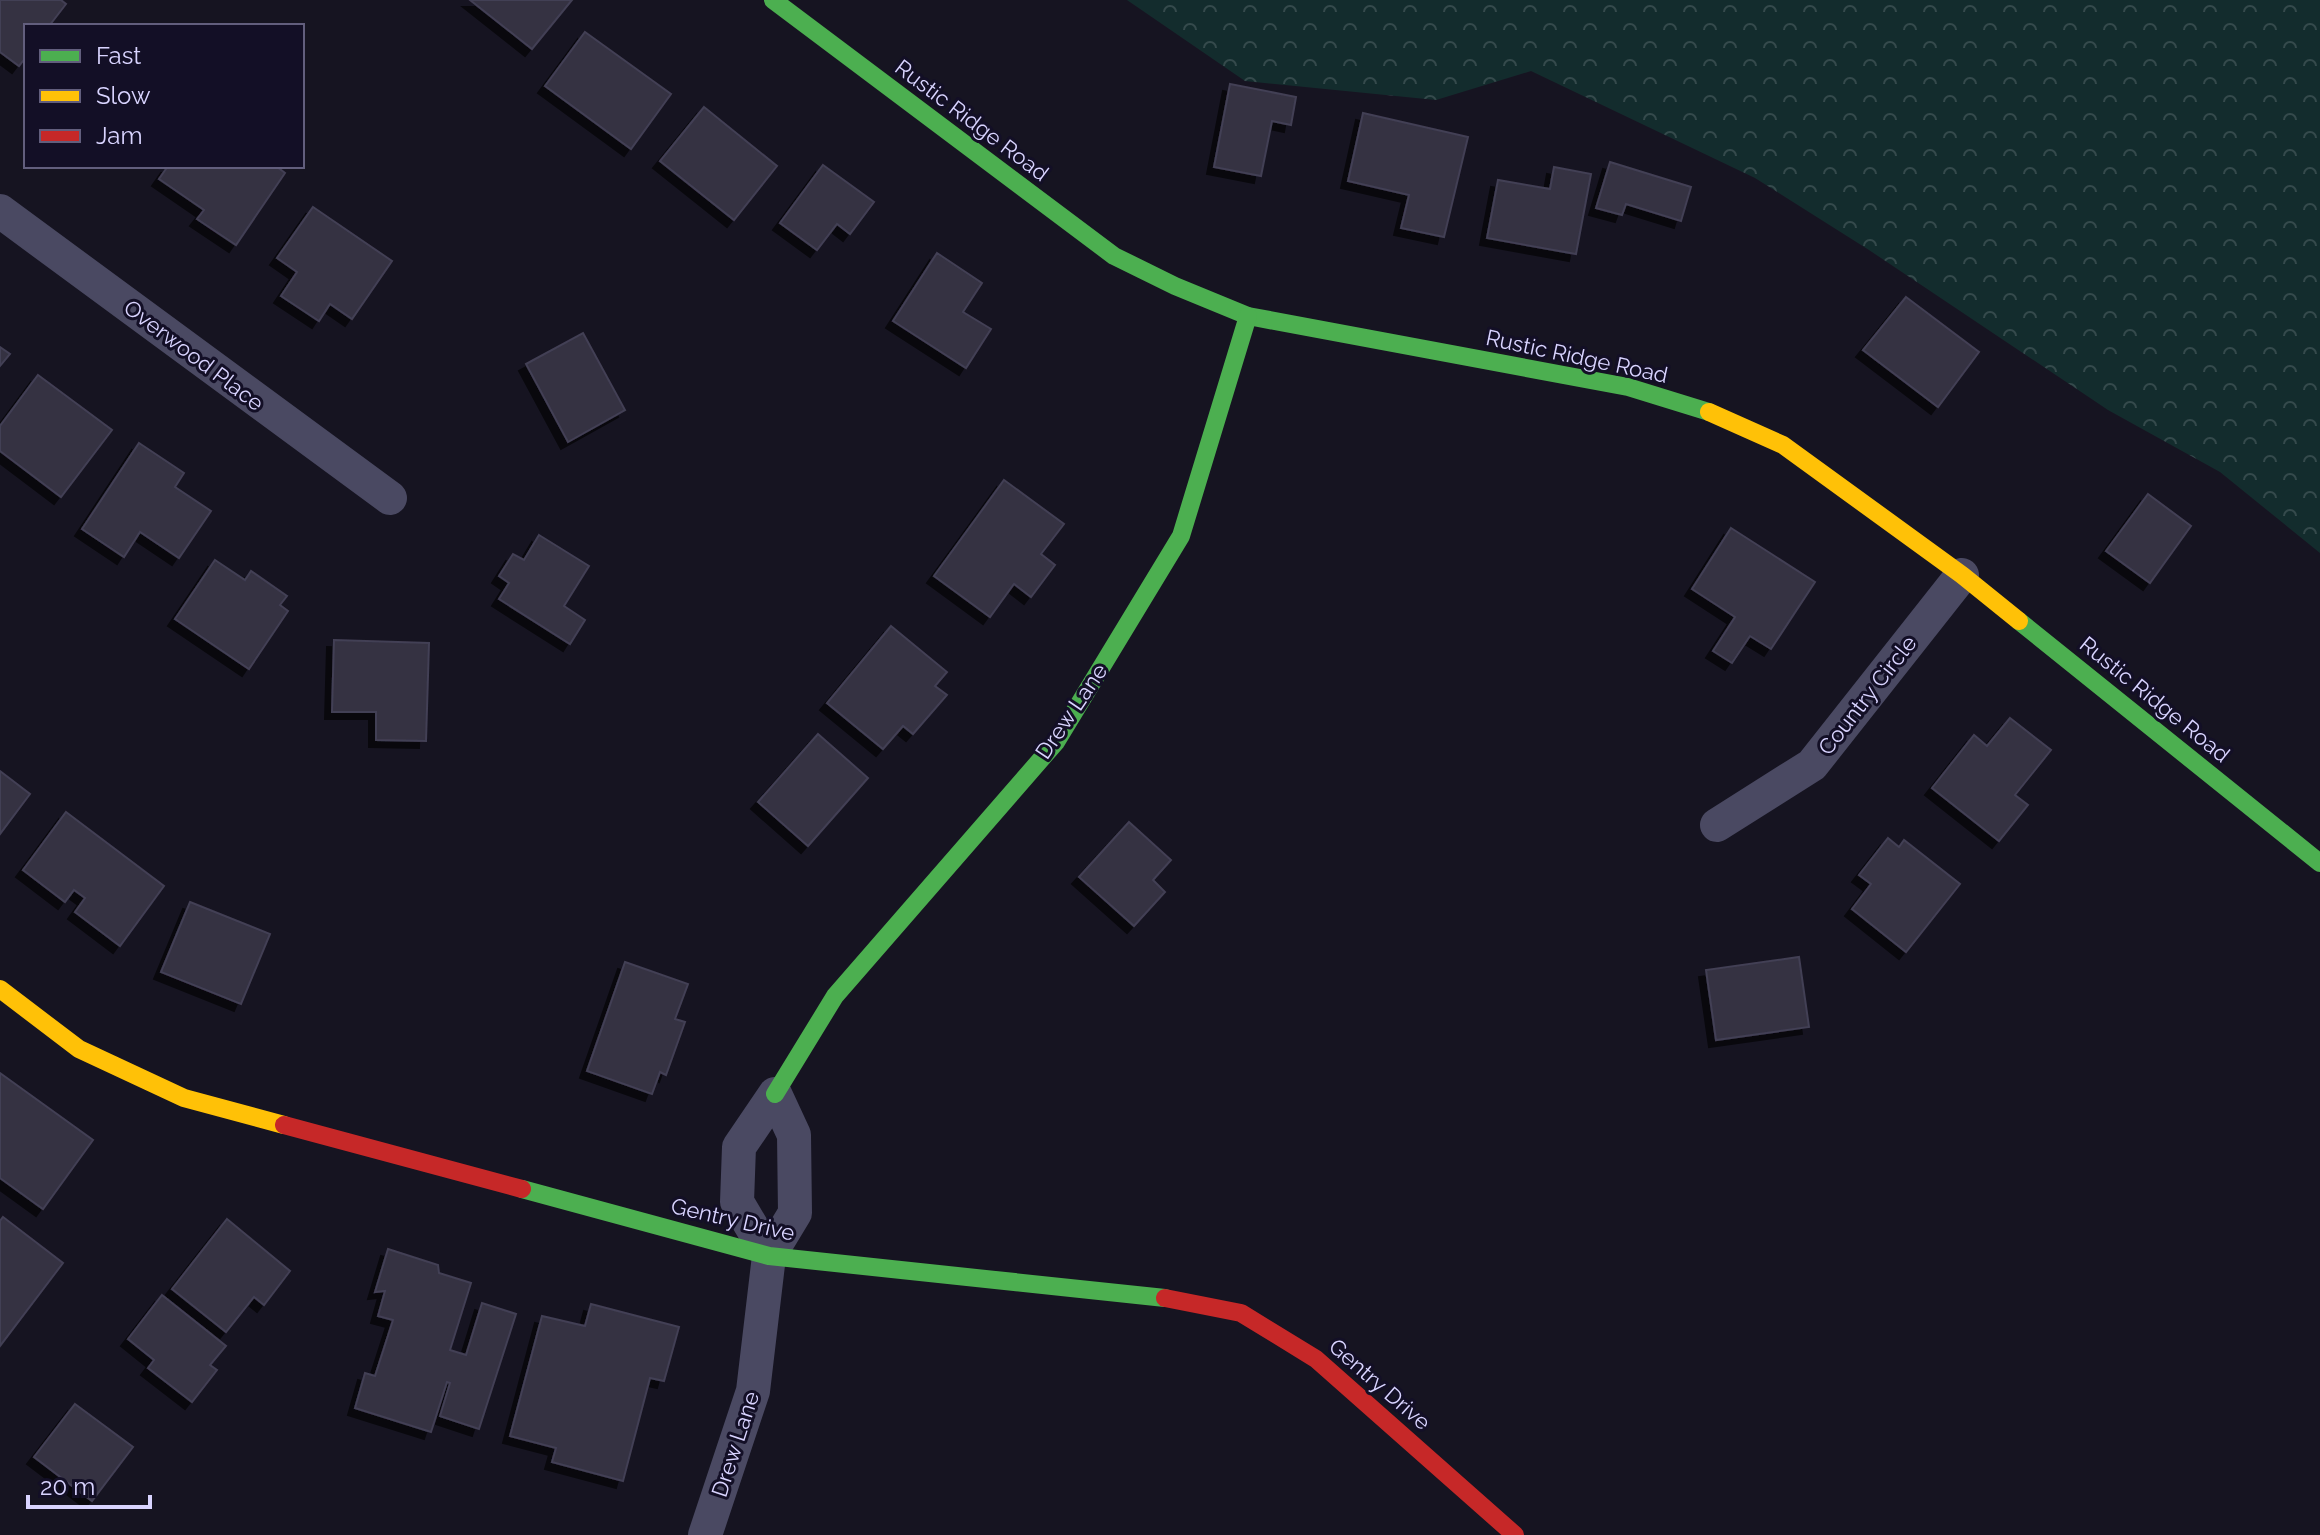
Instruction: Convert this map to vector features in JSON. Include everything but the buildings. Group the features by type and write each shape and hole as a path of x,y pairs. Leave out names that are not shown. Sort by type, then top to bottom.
{"street":[{"name":"Rustic Ridge Road","path":"773,0 1114,256 1175,286 1248,316 1628,387 1716,414 1783,445 1962,575 2320,863"},
{"name":"Overwood Place","path":"0,211 390,498"},
{"name":"Drew Lane","path":"769,1256 737,1202 739,1147 835,996 1056,742 1181,536 1248,316"},
{"name":"Country Circle","path":"1717,825 1812,765 1962,575"},
{"name":"Gentry Drive","path":"0,989 79,1049 184,1098 769,1256 1157,1296 1241,1313 1316,1359 1515,1535"},
{"name":"Drew Lane","path":"705,1535 753,1391 769,1256 795,1213 794,1135 775,1094"}],"green space":[{"path":"1127,0 2320,0 2320,553 2220,472 2108,410 1869,250 1755,178 1531,71 1436,100 1245,81"}],"traffic: fast":[{"path":"773,0 1114,256 1175,286 1248,316 1628,387 1709,412"},
{"path":"775,1094 835,996 1056,742 1181,536 1248,316"},
{"path":"2019,621 2320,863"},
{"path":"522,1189 769,1256 1165,1298"}],"traffic: slow":[{"path":"1709,412 1783,445 1962,575 2019,621"},
{"path":"0,989 79,1049 184,1098 284,1125"}],"traffic: jam":[{"path":"284,1125 522,1189"},
{"path":"1165,1298 1241,1313 1316,1359 1515,1535"}]}
